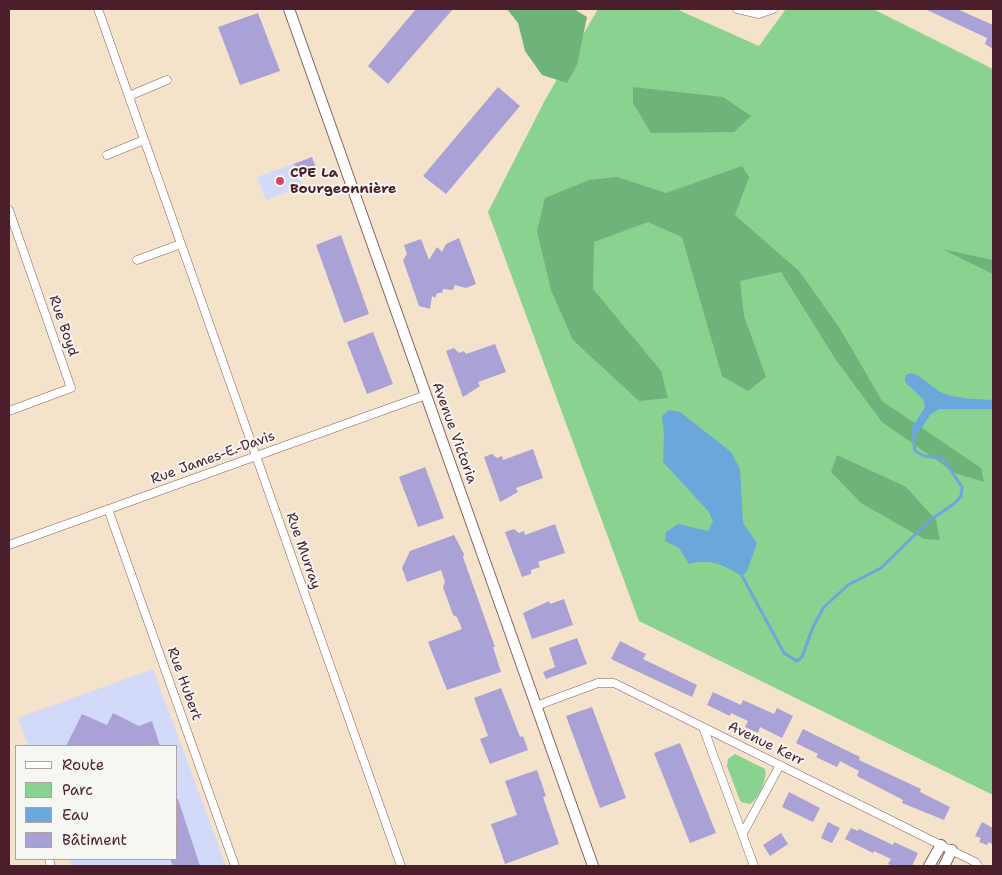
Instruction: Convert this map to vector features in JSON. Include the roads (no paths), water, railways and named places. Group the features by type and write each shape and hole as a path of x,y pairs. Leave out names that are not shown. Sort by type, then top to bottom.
{"street":[{"name":"Rue Murray","path":"98,9 401,866"},
{"name":"Avenue Victoria","path":"289,9 593,866"},
{"path":"737,9 759,14 773,9"},
{"path":"129,96 167,80"},
{"path":"107,155 144,140"},
{"name":"Rue Boyd","path":"9,210 71,388 9,410"},
{"path":"137,260 181,244"},
{"name":"Rue James-E.-Davis","path":"9,545 426,395"},
{"name":"Rue Hubert","path":"108,510 235,866"},
{"name":"Avenue Kerr","path":"536,706 598,683 614,683 952,850 975,862 978,866"},
{"path":"703,728 754,866"},
{"path":"743,833 780,765"},
{"path":"929,866 941,845"},
{"path":"944,866 952,850"}],"water":[{"path":"910,373 919,376 939,391 949,395 993,400 993,409 939,409 930,415 918,434 911,434 912,428 925,407 923,399 905,382 905,376"},
{"path":"669,410 680,412 731,452 740,469 743,523 757,543 747,571 742,576 710,562 689,564 679,548 665,541 666,532 678,524 708,531 713,521 708,511 663,462 664,436 662,416"}],"waterway":[{"path":"742,576 784,653 797,661 802,657 813,627 824,607 848,585 881,568 929,521 955,503 961,496 962,487 946,463 940,458 924,456 915,451 913,435"}],"place":[{"name":"CPE La Bourgeonnière","path":"280,181"}]}
